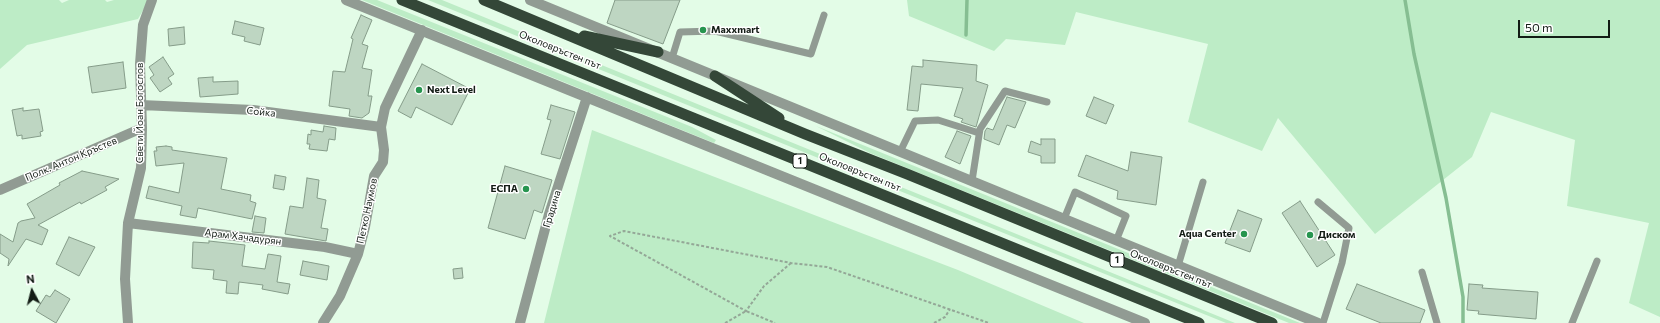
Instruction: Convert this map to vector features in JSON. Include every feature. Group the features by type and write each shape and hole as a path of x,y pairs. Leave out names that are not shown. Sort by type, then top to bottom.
{"highway":[{"name":"Околовръстен път","path":"402,0 1199,323"},
{"name":"Околовръстен път","path":"484,0 805,134 1272,323"},
{"path":"556,30 658,52"},
{"path":"715,76 805,134"}],"street":[{"name":"Свети Йоан Богослов","path":"128,323 125,279 128,223 141,168 142,128 140,105 140,64 143,25 152,0"},
{"path":"346,0 1145,323"},
{"path":"530,0 1318,323"},
{"name":"Петко Наумов","path":"323,323 340,296 358,254 365,227 374,176 383,162 384,150 381,126 385,108 422,30"},
{"name":"Градина","path":"520,323 550,214 587,97"},
{"name":"Сойка","path":"140,105 254,110 381,126"},
{"name":"Полк. Антон Кръстев","path":"0,190 142,128"},
{"name":"Арам Хачадурян","path":"128,223 325,247 358,254"}],"lane":[{"path":"672,58 680,32 715,31 811,54 824,16"},
{"path":"972,181 980,129 1005,91 1047,102"},
{"path":"900,152 915,121 938,120 979,133"},
{"path":"1178,266 1203,182"},
{"path":"1064,219 1075,192 1126,216 1116,240"},
{"path":"1318,202 1349,228 1342,263 1323,323"},
{"path":"1572,323 1597,262"},
{"path":"1422,272 1437,323"}],"path":[{"path":"775,323 746,311 610,236 624,231 791,263 827,267 990,323"},
{"path":"725,323 746,311 764,286 791,263"},
{"path":"934,323 945,317 950,309"}],"green space":[{"path":"0,0 59,0 62,3 69,0 105,0 107,2 114,0 149,0 138,19 27,45 0,69"},
{"path":"362,0 377,0 692,127 716,140 714,143"},
{"path":"428,0 442,0 1235,323 1226,323"},
{"path":"907,0 1660,0 1660,317 1629,303 1649,223 1567,206 1575,140 1491,112 1472,157 1375,234 1278,118 1262,151 1188,122 1208,44 1076,12 1065,45 1006,39 994,51 909,16"},
{"path":"816,126 1300,323 1289,323 870,153"},
{"path":"592,130 958,270 1084,323 544,323"}],"building":[{"path":"615,0 680,0 663,44 607,23"},
{"path":"361,15 372,20 362,44 368,46 362,68 372,70 368,96 372,96 369,113 362,118 349,116 350,109 329,106 333,71 345,72 353,39 351,38"},
{"path":"235,21 264,28 260,45 244,41 245,37 232,34"},
{"path":"184,27 185,44 169,46 168,29"},
{"path":"163,57 174,74 168,78 172,84 160,92 150,78 154,75 149,67"},
{"path":"923,60 977,65 976,81 988,85 976,127 961,122 963,119 954,116 963,88 921,84 918,111 907,110 912,66 923,67"},
{"path":"123,62 126,88 92,93 88,67"},
{"path":"422,64 470,89 452,125 416,107 411,118 398,111"},
{"path":"213,77 213,82 238,81 238,94 200,97 198,78"},
{"path":"1007,97 1026,102 1015,128 1007,125 999,145 984,139 985,131 987,128 993,130"},
{"path":"1094,97 1114,105 1106,124 1086,116"},
{"path":"551,105 575,112 560,159 541,154 551,120 547,119"},
{"path":"23,108 23,111 39,109 43,131 40,132 41,136 22,139 22,135 17,136 12,110"},
{"path":"324,126 336,128 335,140 329,139 327,151 309,149 310,144 307,144 308,134 311,135 311,130 323,132"},
{"path":"957,131 971,136 960,164 945,157"},
{"path":"1041,139 1055,139 1055,163 1041,163 1041,156 1028,152 1031,141 1041,145"},
{"path":"156,147 172,147 172,150 227,158 221,189 251,195 250,201 256,203 252,219 198,208 196,218 180,215 182,206 146,198 149,186 179,193 184,163 156,166 154,151 157,151"},
{"path":"1131,152 1162,157 1156,205 1117,199 1118,191 1078,176 1086,155 1128,171"},
{"path":"505,166 552,180 542,213 534,210 525,239 488,228"},
{"path":"82,171 119,179 105,187 107,190 81,204 80,202 38,225 48,230 42,245 26,239 8,266 9,259 0,253 0,234 13,242 18,223 35,218 27,204 60,185 59,183"},
{"path":"275,175 286,177 284,190 273,188"},
{"path":"307,178 319,180 317,198 326,200 321,228 328,229 326,241 285,234 290,206 303,208"},
{"path":"1300,201 1335,255 1317,267 1282,213"},
{"path":"1238,210 1262,219 1250,252 1225,243"},
{"path":"255,216 266,218 264,233 252,232"},
{"path":"69,237 95,247 79,276 56,264"},
{"path":"209,241 245,245 242,266 265,269 268,254 281,256 277,282 290,284 288,294 262,289 263,285 239,282 238,294 226,293 227,281 213,279 214,270 192,268 193,242 209,243"},
{"path":"303,261 329,266 327,280 300,275"},
{"path":"462,268 463,278 454,279 453,269"},
{"path":"1357,284 1425,310 1420,323 1381,323 1346,309"},
{"path":"1469,284 1483,285 1482,288 1538,292 1536,319 1478,314 1479,311 1467,310"},
{"path":"55,290 70,299 56,323 36,311 46,295 50,297"}],"waterway":[{"path":"966,35 967,0"},
{"path":"1405,0 1414,54 1446,198 1463,297 1463,323"}],"place":[{"name":"Maxxmart","path":"703,30"},
{"name":"Next Level","path":"419,90"},
{"name":"ЕСПА","path":"526,189"},
{"name":"Aqua Center","path":"1244,234"},
{"name":"Диском","path":"1310,235"}]}
